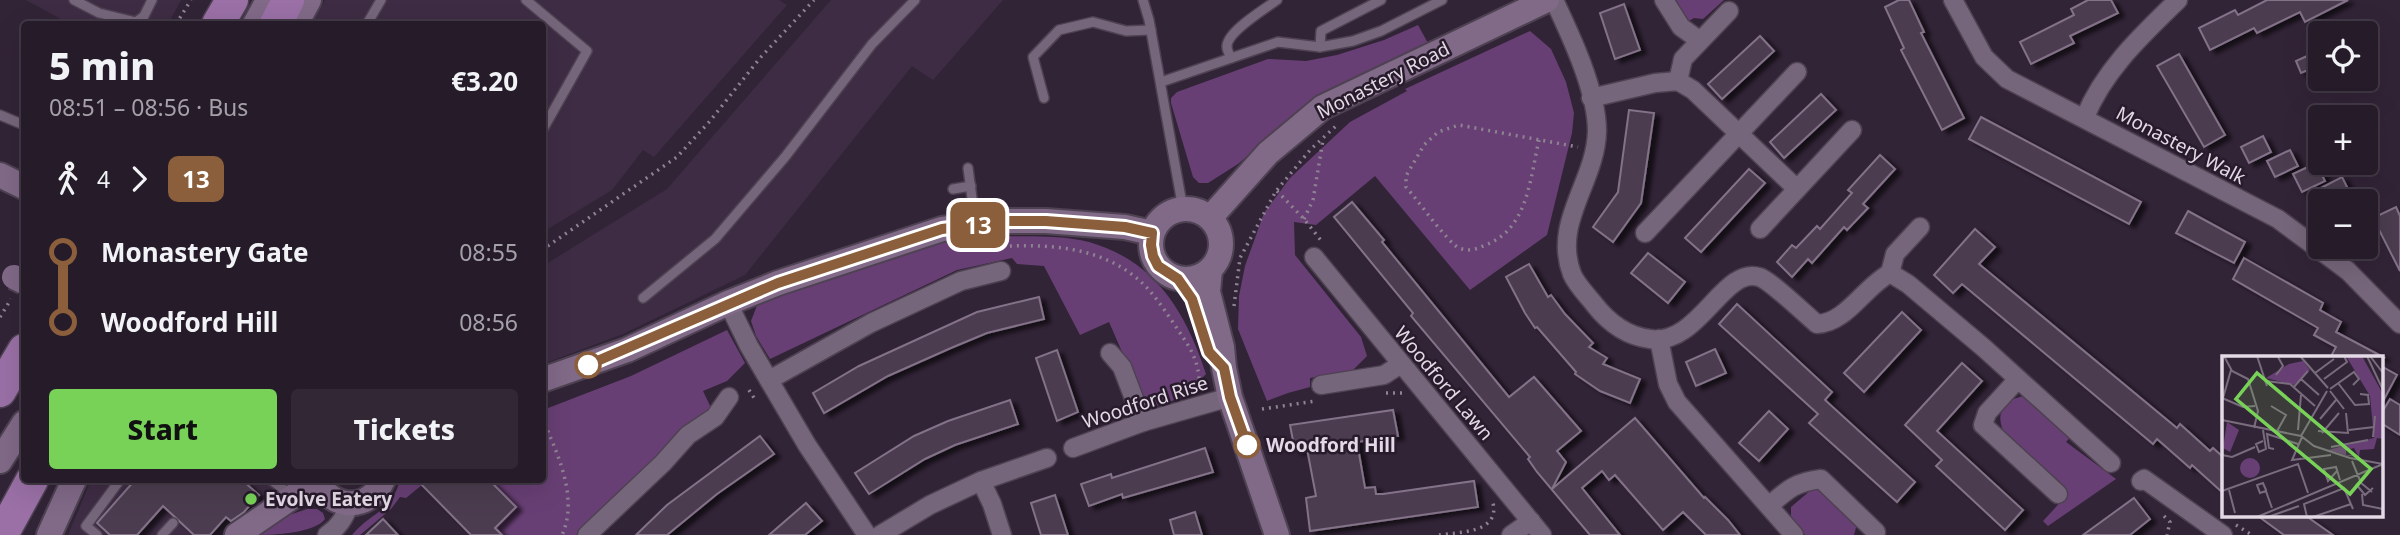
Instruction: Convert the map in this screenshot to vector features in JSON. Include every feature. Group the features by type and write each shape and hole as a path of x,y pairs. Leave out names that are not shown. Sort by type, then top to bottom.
{"highway":[{"path":"220,21 232,0"},
{"path":"278,21 288,0"},
{"path":"0,391 21,355"},
{"path":"2,535 30,483"}],"street":[{"path":"257,21 268,0"},
{"path":"298,21 309,0"},
{"name":"Monastery Road","path":"1210,218 1268,153 1322,107 1547,0"},
{"path":"1554,0 1586,76 1597,128 1589,175 1567,228 1567,248 1572,274 1608,322 1628,333 1650,340 1672,338 1700,318 1732,284 1745,276 1760,277 1816,324 1830,323 1875,281 1890,273 1895,254 1920,227"},
{"path":"1664,0 1681,27 1699,40"},
{"name":"Monastery Walk","path":"1952,0 1984,57 2007,79 2278,219 2348,271 2400,324"},
{"path":"2085,117 2095,94 2119,61 2178,0"},
{"path":"1678,81 1684,59 1729,10"},
{"path":"1646,233 1797,72"},
{"path":"1591,98 1628,88 1678,81 1693,90 1797,189"},
{"path":"1759,229 1852,130"},
{"path":"0,175 21,186"},
{"path":"1178,279 1200,277 1218,261 1221,250 1217,227 1210,218 1193,209 1183,209 1164,216 1152,233 1153,256 1158,266 1178,279 1192,299 1209,352 1224,368"},
{"path":"546,379 627,350 778,283 942,229 1007,221 1056,221 1125,227 1152,233"},
{"name":"Woodford Lawn","path":"1314,257 1537,528"},
{"path":"1210,270 1208,292 1222,346 1230,397 1277,535"},
{"path":"769,380 871,323 961,281 1002,271"},
{"path":"1890,273 1908,284 2111,463"},
{"path":"729,303 749,346 807,444 867,535"},
{"path":"1659,339 1668,384 1677,402 1794,535"},
{"path":"1110,353 1122,367 1143,422"},
{"path":"1324,392 1384,375 1401,364"},
{"path":"2018,379 1987,413 1983,425 2058,494"},
{"path":"587,535 663,463 688,435 715,417 729,397"},
{"name":"Woodford Rise","path":"1073,448 1143,422 1230,397"},
{"path":"0,461 21,428"},
{"path":"880,535 930,505 981,481 1047,458"},
{"path":"1770,505 1788,489 1801,482 1821,479 1880,531"},
{"path":"2141,481 2144,479 2210,532"},
{"path":"981,481 1002,535"},
{"path":"49,535 73,483"},
{"path":"237,535 312,483"},
{"path":"319,483 330,497 350,503 372,496 381,483"},
{"path":"327,535 335,530 345,517 350,503"},
{"path":"1511,535 1537,528"}],"lane":[{"path":"74,0 99,13 132,21"},
{"path":"137,21 144,16 152,0"},
{"path":"369,21 381,0"},
{"path":"526,0 587,51 546,124"},
{"path":"643,298 715,239 785,157 872,44 915,0"},
{"path":"1143,0 1161,82 1183,209"},
{"path":"1231,58 1227,47 1229,39 1277,0"},
{"path":"1320,47 1321,31 1381,0"},
{"path":"1161,82 1278,42 1320,47 1353,41 1381,32 1442,0"},
{"path":"1044,98 1033,57 1059,30 1093,22 1126,31 1151,30"},
{"path":"0,115 21,124"},
{"path":"968,168 976,225"},
{"path":"953,189 971,186"},
{"path":"97,535 86,526 118,483"},
{"path":"275,483 292,496"},
{"path":"162,535 173,523"}],"path":[{"path":"178,21 191,0"},
{"path":"546,247 677,157 710,121 760,58 814,0"},
{"path":"1232,316 1240,258 1276,191 1337,124"},
{"path":"1539,140 1528,197 1507,232 1495,242 1472,250 1458,248 1406,187 1406,176 1423,145 1438,132 1459,125 1578,147"},
{"path":"1304,219 1312,200 1323,138"},
{"path":"1198,340 1187,343 1199,366 1200,392"},
{"path":"749,390 756,401"},
{"path":"1262,409 1324,392"},
{"path":"1378,394 1405,393"},
{"path":"546,429 566,482 568,507 562,535"},
{"path":"1439,535 1485,526 1492,519 1495,508 1490,494"},
{"path":"564,529 572,535"}],"shaded area":[{"path":"26,0 181,0 170,21 64,21"},
{"path":"325,0 779,0 787,5 654,157 643,150 612,190 546,230 546,21 314,21"},
{"path":"831,0 1003,0 933,80 912,66 745,275 623,334 546,363 546,264 667,189"},
{"path":"1676,0 1724,0 1703,19 1694,18 1689,21"},
{"path":"1418,25 1430,47 1278,130 1238,164 1208,183 1199,183 1193,177 1171,103 1171,98 1177,92 1268,59 1306,61 1337,55 1384,40"},
{"path":"1530,31 1551,49 1566,82 1574,113 1572,133 1547,235 1470,290 1375,176 1316,225 1294,222 1295,255 1361,337 1367,356 1353,370 1310,378 1310,387 1267,401 1238,329 1239,296 1245,266 1264,213 1290,178 1350,122 1407,91 1405,89"},
{"path":"992,236 1077,239 1112,251 1133,262 1165,292 1178,310 1206,374 1184,397 1147,409 1109,322 1080,335 1044,266 1017,264 1012,258 957,270 770,359 756,336 751,321 758,303 936,243"},
{"path":"727,330 745,363 727,381 703,391 713,412 609,502 579,535 502,535 491,524 499,524 516,507 492,483 546,483 546,409 631,376"},
{"path":"2024,396 2071,436 2066,442 2116,479 2048,526 2043,521 2067,495 2064,486 2003,430 2000,418 2007,403"},
{"path":"90,483 292,483 218,535 68,535"},
{"path":"399,483 422,485 406,498 400,497 391,509 360,535 352,535 386,506"},
{"path":"1819,489 1857,524 1854,535 1805,535 1791,516 1791,507 1811,490"},
{"path":"307,509 317,509 323,513 325,519 305,530 261,535 286,516"}],"building":[{"path":"1899,0 1909,0 1924,32 1921,33 1964,118 1942,130 1901,50 1904,48 1885,7"},
{"path":"2088,0 2111,0 2118,13 2070,36 2074,43 2031,64 2020,42 2074,15 2071,9"},
{"path":"2267,0 2348,0 2305,22 2300,12 2257,33 2254,28 2210,50 2199,28 2235,10 2238,15"},
{"path":"1624,4 1640,50 1615,59 1600,13"},
{"path":"1760,36 1774,51 1722,99 1708,84"},
{"path":"2179,54 2225,135 2204,147 2157,66"},
{"path":"2308,56 2308,70 2301,73 2296,61"},
{"path":"1821,94 1836,110 1784,158 1770,142"},
{"path":"1629,110 1654,113 1641,203 1613,242 1593,227 1618,192"},
{"path":"1981,117 2141,202 2129,224 1969,139"},
{"path":"2263,136 2271,152 2249,163 2241,147"},
{"path":"2290,150 2298,166 2275,177 2267,161"},
{"path":"1880,155 1895,169 1863,204 1868,208 1847,230 1844,227 1812,263 1808,259 1792,277 1777,262 1792,245 1796,248 1817,226 1820,229 1852,193 1848,190"},
{"path":"2308,167 2308,175 2322,175 2325,181 2302,192 2293,174"},
{"path":"1749,169 1765,183 1701,252 1685,238"},
{"path":"2342,177 2348,189 2319,189"},
{"path":"1352,202 1509,397 1534,377 1581,431 1557,451 1566,462 1552,489 1635,418 1740,535 1706,535 1683,512 1663,530 1615,475 1609,480 1602,471 1582,488 1620,535 1590,535 1537,472 1528,459 1530,457 1411,316 1413,313 1334,217"},
{"path":"2396,207 2400,216 2400,271 2378,228 2378,216"},
{"path":"2188,211 2245,242 2234,263 2176,233"},
{"path":"1975,229 1995,247 1979,264 2177,428 2180,424 2210,451 2213,448 2222,456 2222,492 2157,439 2153,444 1962,284 1953,293 1934,275"},
{"path":"1648,253 1685,282 1668,303 1631,273"},
{"path":"2244,258 2323,303 2320,310 2341,322 2336,332 2381,356 2331,356 2336,347 2314,335 2318,328 2233,279"},
{"path":"1529,264 1548,297 1551,295 1593,343 1589,347 1607,358 1603,364 1640,379 1630,403 1600,391 1575,374 1537,327 1535,328 1506,277"},
{"path":"1039,297 1044,319 987,333 951,348 888,376 824,413 813,393 859,366 977,312"},
{"path":"1737,304 1832,392 1825,400 1915,482 1897,502 1809,423 1818,414 1719,324"},
{"path":"1902,312 1921,330 1864,392 1844,373"},
{"path":"1715,349 1726,373 1696,386 1686,362"},
{"path":"1057,350 1078,412 1057,421 1036,358"},
{"path":"1962,363 1982,381 1937,431 2023,510 2005,530 1936,466 1942,460 1905,425"},
{"path":"2382,367 2397,375 2382,403"},
{"path":"2390,399 2400,405 2400,435 2382,424 2382,412"},
{"path":"1010,400 1018,424 955,445 925,459 869,494 855,473 914,436 948,421"},
{"path":"1393,410 1398,436 1357,442 1365,488 1375,487 1376,494 1383,494 1474,481 1478,507 1310,531 1306,498 1316,496 1307,449 1295,451 1290,425"},
{"path":"1769,411 1788,429 1759,461 1739,443"},
{"path":"760,436 774,454 717,494 667,535 636,535 667,505"},
{"path":"1205,448 1213,472 1123,498 1122,494 1089,506 1081,484 1111,474 1112,478"},
{"path":"132,483 245,483 259,495 244,512 231,521 226,517 210,535 194,535 163,506 137,535 110,535 97,523"},
{"path":"420,483 492,483 516,507 495,528 502,535 471,535"},
{"path":"1055,495 1068,535 1041,535 1031,503"},
{"path":"2134,498 2150,519 2130,535 2083,535"},
{"path":"806,503 822,521 805,535 769,535"},
{"path":"1195,512 1202,535 1174,535 1170,520"},
{"path":"2261,518 2309,518 2333,535 2284,535"},
{"path":"383,519 398,535 366,535"}],"bus line":[{"name":"13","path":"588,365 778,283 942,229 1007,221 1125,227 1152,233 1151,245 1158,266 1178,279 1192,299 1209,352 1224,368 1230,397 1247,445"}],"place":[{"name":"Woodford Hill","path":"1247,445"},
{"name":"Evolve Eatery","path":"251,499"}]}
